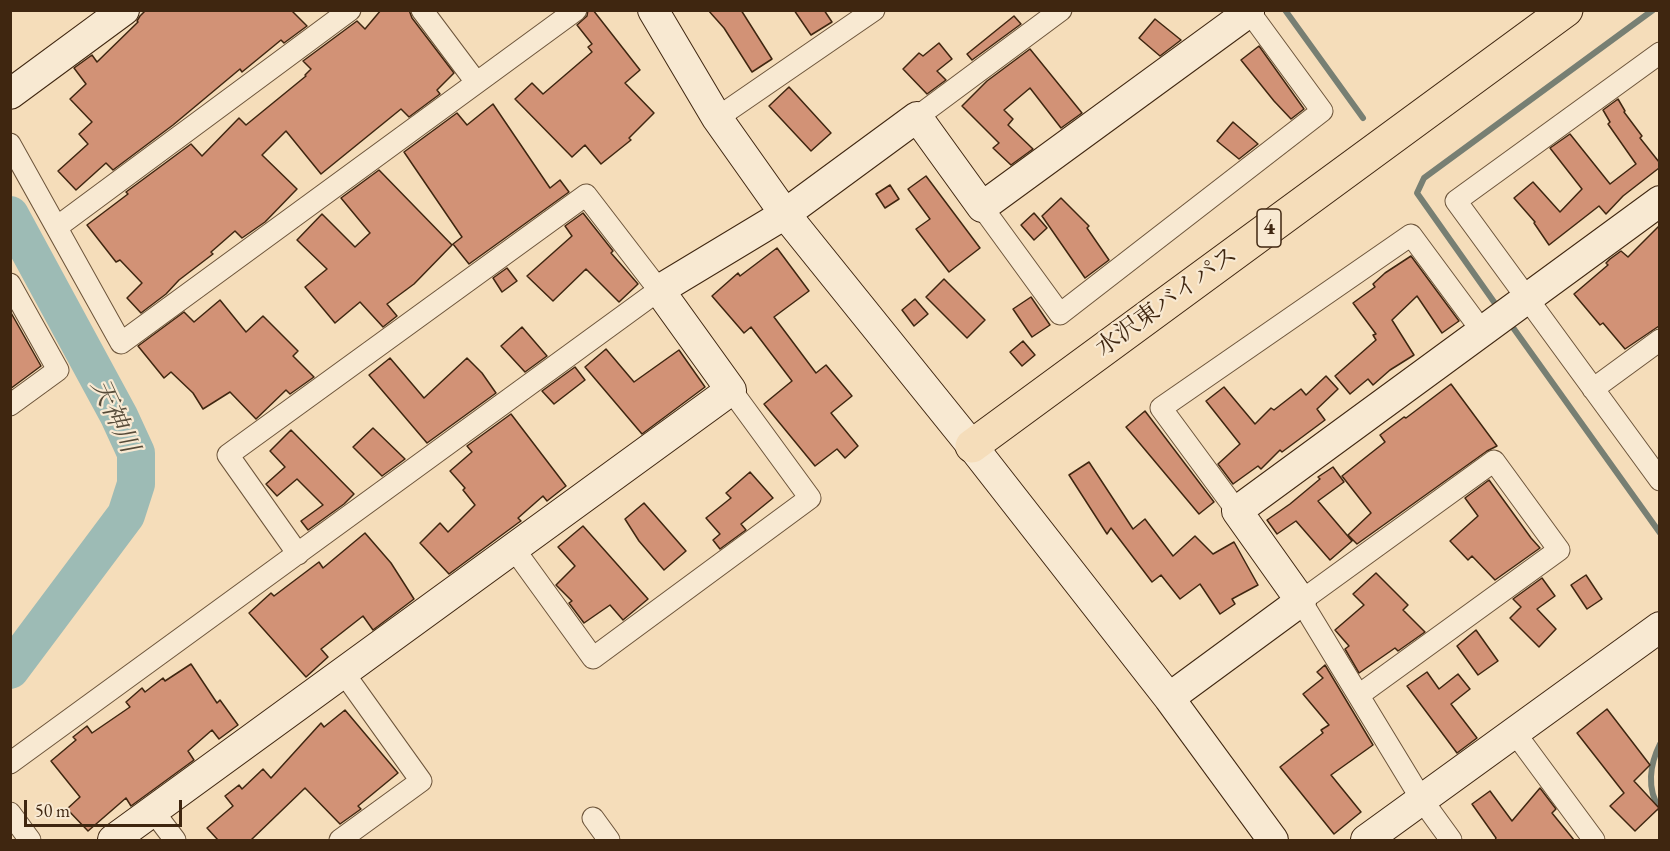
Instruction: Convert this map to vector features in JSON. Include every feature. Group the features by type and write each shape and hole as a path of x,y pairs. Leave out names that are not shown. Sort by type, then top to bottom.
{"highway":[{"name":"水沢東バイパス","path":"972,446 1566,10"}],"street":[{"path":"10,94 124,10"},
{"path":"57,227 350,10"},
{"path":"422,10 476,82"},
{"path":"10,144 121,343 576,10"},
{"path":"653,10 717,118 784,214 972,446 1169,698 1273,840"},
{"path":"717,118 874,10"},
{"path":"10,764 659,290 784,214 1061,10"},
{"path":"917,117 982,207 1060,314 1322,111 1249,11 982,207"},
{"path":"1659,53 1456,201 1659,478"},
{"path":"298,554 228,455 586,195 659,290 810,498 593,658 514,549"},
{"path":"1237,511 1659,201"},
{"path":"1450,840 1422,800 1301,602 1161,408 1411,235 1482,331"},
{"path":"10,284 58,370 10,405"},
{"path":"1593,389 1659,340"},
{"path":"113,840 731,390"},
{"path":"1169,698 1494,461 1558,550 1359,695"},
{"path":"1366,840 1659,627"},
{"path":"340,840 421,781 343,672"},
{"path":"1515,733 1594,840"},
{"path":"153,811 175,840"},
{"path":"10,813 30,840"},
{"path":"593,819 609,840"}],"building":[{"path":"146,10 291,10 307,26 284,43 281,40 242,72 240,69 173,125 113,170 106,163 76,190 58,171 88,144 79,134 92,122 70,99 86,84 74,68 92,55 97,62 138,22"},
{"path":"381,10 409,10 412,18 454,73 437,90 440,94 409,117 401,109 321,174 286,131 262,155 297,189 265,222 242,238 235,231 211,252 213,254 141,313 127,298 142,283 120,260 116,262 87,225 128,194 126,192 191,144 202,156 239,118 246,125 306,76 311,69 303,61 357,21 365,29"},
{"path":"588,10 593,10 640,70 625,83 654,113 629,138 631,140 601,164 585,145 572,157 515,99 532,83 543,94 592,52 588,47 592,44 577,25 587,16"},
{"path":"708,10 741,10 772,59 752,72 724,28"},
{"path":"794,10 824,10 832,22 811,35"},
{"path":"1014,16 1021,24 972,60 967,54"},
{"path":"1155,19 1181,40 1160,56 1139,38"},
{"path":"939,43 952,59 937,71 946,80 927,94 903,69 919,53 923,56"},
{"path":"1259,46 1304,109 1291,119 1241,60"},
{"path":"1030,49 1082,113 1061,128 1030,88 1004,110 1013,119 1008,125 1033,149 1011,165 993,148 999,143 962,106 987,81"},
{"path":"789,87 831,133 811,151 769,106"},
{"path":"1618,99 1624,112 1642,136 1640,138 1659,162 1659,168 1623,196 1606,214 1599,206 1549,245 1535,222 1514,198 1533,182 1560,212 1582,189 1550,148 1570,134 1610,184 1636,164 1608,124 1610,122 1603,110"},
{"path":"493,104 550,188 560,180 569,192 469,264 453,244 462,237 404,152 457,113 467,125"},
{"path":"1233,122 1258,144 1239,159 1217,141"},
{"path":"379,170 452,245 414,284 387,304 397,316 383,327 360,302 335,323 305,287 327,269 297,240 322,214 355,247 370,233 341,198"},
{"path":"926,176 980,248 949,272 916,229 930,219 908,189"},
{"path":"890,185 899,199 885,208 876,194"},
{"path":"1061,198 1089,226 1087,228 1109,260 1085,278 1042,216"},
{"path":"583,213 613,251 611,253 638,284 619,302 586,269 553,301 527,276 572,236 565,226"},
{"path":"1034,213 1047,228 1034,240 1021,225"},
{"path":"1659,226 1659,326 1625,349 1603,323 1600,325 1574,294 1621,251 1628,257"},
{"path":"777,248 809,291 774,317 816,373 826,365 852,396 831,413 858,446 845,458 837,449 815,466 764,404 792,381 751,327 744,333 712,296 738,273 740,276"},
{"path":"1411,256 1459,321 1442,333 1417,296 1392,320 1414,355 1390,370 1373,385 1368,379 1350,394 1335,376 1376,340 1373,335 1376,334 1353,303 1375,287 1373,284 1385,273"},
{"path":"507,268 517,281 502,292 493,278"},
{"path":"944,279 985,320 967,338 926,297"},
{"path":"1031,297 1050,325 1032,337 1013,309"},
{"path":"915,299 928,314 914,326 902,310"},
{"path":"220,300 246,332 263,316 298,351 293,356 314,377 290,394 286,390 256,419 230,392 203,409 193,393 171,372 164,378 138,346 184,312 194,322"},
{"path":"10,311 41,366 10,389"},
{"path":"522,327 547,356 525,372 501,346"},
{"path":"1023,341 1035,355 1022,366 1010,352"},
{"path":"606,349 634,382 679,350 705,387 642,434 585,367"},
{"path":"390,358 424,398 467,358 482,373 496,393 427,443 369,375"},
{"path":"575,367 585,380 554,404 542,391"},
{"path":"1326,376 1338,389 1317,409 1325,420 1282,452 1280,450 1261,469 1258,466 1233,484 1218,464 1240,444 1206,401 1224,387 1255,424 1271,408 1274,410 1301,389 1306,395"},
{"path":"1451,384 1497,446 1357,544 1348,535 1371,513 1342,476 1385,442 1380,435"},
{"path":"1145,411 1214,502 1199,514 1126,427"},
{"path":"511,414 566,486 547,501 543,496 518,518 521,521 449,574 420,543 440,523 448,532 475,505 463,490 465,488 450,471 472,452 467,446"},
{"path":"373,428 405,459 382,476 353,447"},
{"path":"291,430 354,494 308,530 301,521 323,505 297,479 277,496 266,484 285,467 270,451"},
{"path":"1089,462 1133,529 1145,519 1173,556 1195,536 1213,554 1234,542 1258,585 1232,599 1235,604 1220,614 1200,584 1180,599 1161,575 1152,582 1111,528 1107,534 1069,475"},
{"path":"1333,467 1344,482 1318,501 1352,541 1330,560 1296,521 1277,534 1267,520 1290,504 1320,479 1318,477"},
{"path":"750,472 773,498 741,524 746,530 720,549 713,540 720,534 706,518 731,498 726,493"},
{"path":"1489,480 1540,548 1495,580 1472,556 1468,560 1450,541 1478,516 1465,498"},
{"path":"644,503 686,551 664,570 639,541 625,519"},
{"path":"583,526 648,599 623,620 610,605 584,623 569,603 572,601 556,585 575,566 558,547"},
{"path":"365,533 391,563 414,599 373,630 363,616 321,649 328,657 306,677 249,613 271,593 274,596 319,562 323,568"},
{"path":"1376,573 1408,605 1403,610 1425,632 1398,651 1395,648 1359,673 1345,649 1349,646 1335,630 1364,605 1353,594"},
{"path":"1586,575 1602,599 1587,609 1571,585"},
{"path":"1542,578 1555,596 1537,609 1556,629 1539,647 1510,618 1521,607 1513,599"},
{"path":"1476,630 1498,661 1478,675 1457,646"},
{"path":"191,664 217,703 220,700 238,725 219,739 212,730 188,751 194,760 131,806 126,798 88,831 67,809 80,797 51,761 76,740 73,737 87,726 92,733 130,707 126,702 142,688 145,692 163,678 165,681"},
{"path":"1325,665 1373,745 1331,775 1361,812 1334,834 1280,767 1323,733 1321,730 1329,725 1303,694 1323,678 1317,672"},
{"path":"1427,672 1439,689 1458,674 1470,689 1451,704 1477,738 1457,753 1407,686"},
{"path":"1607,709 1650,765 1634,781 1659,808 1635,831 1610,806 1624,793 1577,733"},
{"path":"345,710 398,773 358,806 361,809 340,824 305,788 251,840 218,840 207,828 233,806 225,796 239,785 242,789 263,769 271,778 321,723 324,727"},
{"path":"1540,788 1556,809 1552,813 1574,840 1495,840 1496,838 1472,804 1490,791 1512,821"}],"waterway":[{"path":"1285,10 1363,118"},
{"path":"1499,309 1417,193 1424,178 1653,10"},
{"name":"天神川","path":"10,215 119,416 136,453 136,484 126,515 10,670"},
{"path":"1509,322 1660,533"},
{"path":"1660,744 1651,776 1653,793 1660,809"}]}
